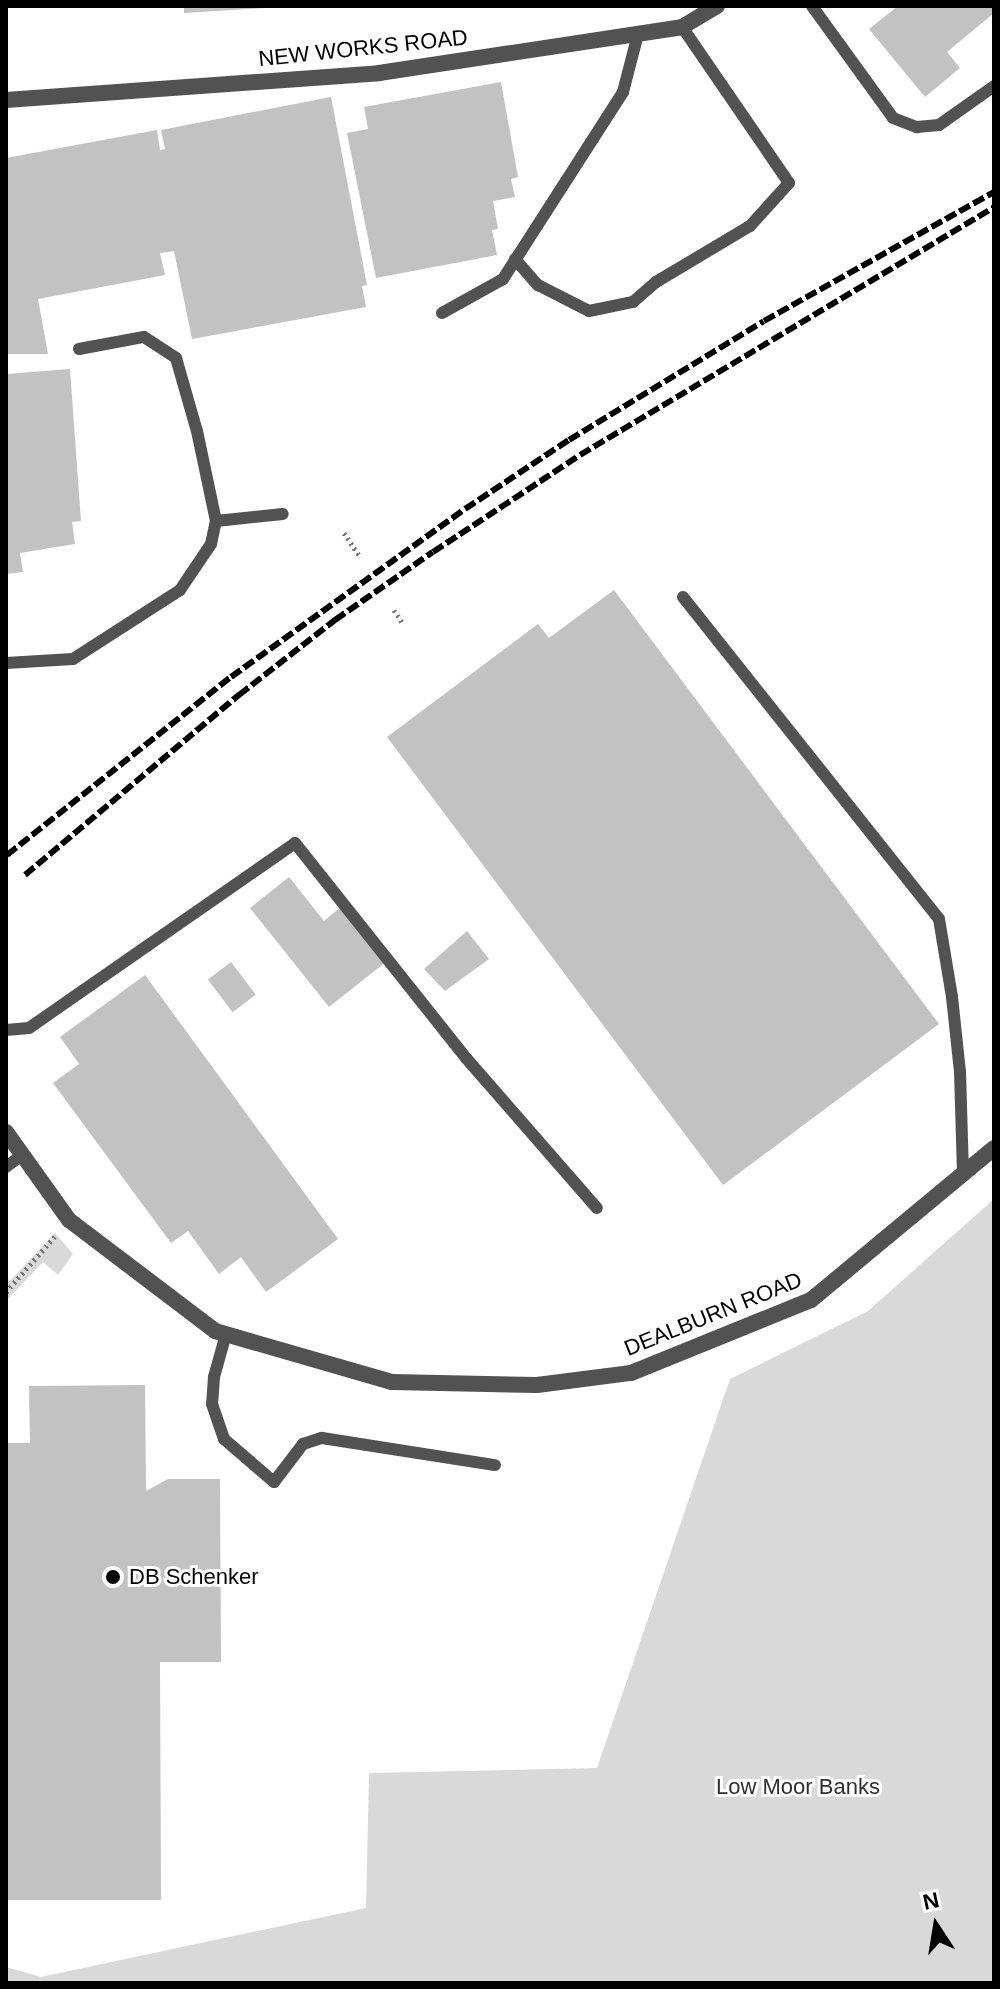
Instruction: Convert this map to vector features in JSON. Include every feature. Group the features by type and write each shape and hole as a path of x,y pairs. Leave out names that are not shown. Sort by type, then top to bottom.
{"street":[{"name":"NEW WORKS ROAD","path":"6,100 379,73 682,27 717,6"},
{"name":"DEALBURN ROAD","path":"6,1132 69,1220 215,1331 392,1382 537,1385 631,1373 811,1300 994,1148"}],"lane":[{"path":"812,6 893,118 917,127 939,125 994,86"},
{"path":"515,259 538,285 589,311 633,302 656,282 750,226 789,183 682,27"},
{"path":"442,313 503,279 623,92 638,34"},
{"path":"6,663 73,659 180,590 211,544 216,521 197,431 176,358 144,337 79,349"},
{"path":"216,521 283,514"},
{"path":"683,597 939,919 957,1042 963,1174"},
{"path":"6,1030 29,1028 295,843 466,1058 597,1208"},
{"path":"6,1167 22,1155"},
{"path":"226,1334 214,1377 212,1404 224,1439 274,1482 303,1444 322,1438 495,1465"}],"path":[{"path":"344,533 360,557"},
{"path":"394,610 403,624"},
{"path":"6,1292 69,1220"}],"green space":[{"name":"Low Moor Banks","path":"994,1199 994,1983 6,1983 6,1967 41,1977 366,1908 369,1773 597,1768 730,1379 868,1311"},
{"path":"55,1233 73,1254 58,1275 43,1262 6,1301 6,1285"}],"building":[{"path":"184,6 265,6 265,8 184,13"},
{"path":"898,6 994,6 994,13 947,52 960,68 925,97 869,29"},
{"path":"501,82 518,177 511,179 515,197 493,201 498,229 492,230 497,255 376,278 347,133 368,129 364,107"},
{"path":"331,97 367,285 362,286 366,307 192,339 174,251 160,253 165,275 38,299 48,354 6,354 6,158 157,130 160,150 165,149 161,130"},
{"path":"70,369 81,521 72,522 75,544 20,553 23,572 6,574 6,374"},
{"path":"614,590 939,1024 723,1185 387,737 538,624 549,638"},
{"path":"289,877 324,921 348,901 392,957 329,1007 250,908"},
{"path":"467,931 489,959 445,991 424,969"},
{"path":"231,962 256,995 233,1012 208,979"},
{"path":"145,975 338,1239 266,1292 241,1257 219,1274 188,1231 171,1243 53,1083 79,1064 60,1037"},
{"name":"DB Schenker","path":"145,1385 146,1491 168,1479 220,1479 221,1662 160,1662 161,1900 6,1900 6,1443 30,1443 29,1386"}],"railway":[{"path":"7,855 231,677 465,509 569,440 764,321 994,192"},
{"path":"25,875 239,695 335,620 433,552 580,455 994,207"}],"place":[{"name":"DB Schenker","path":"113,1577"}]}
